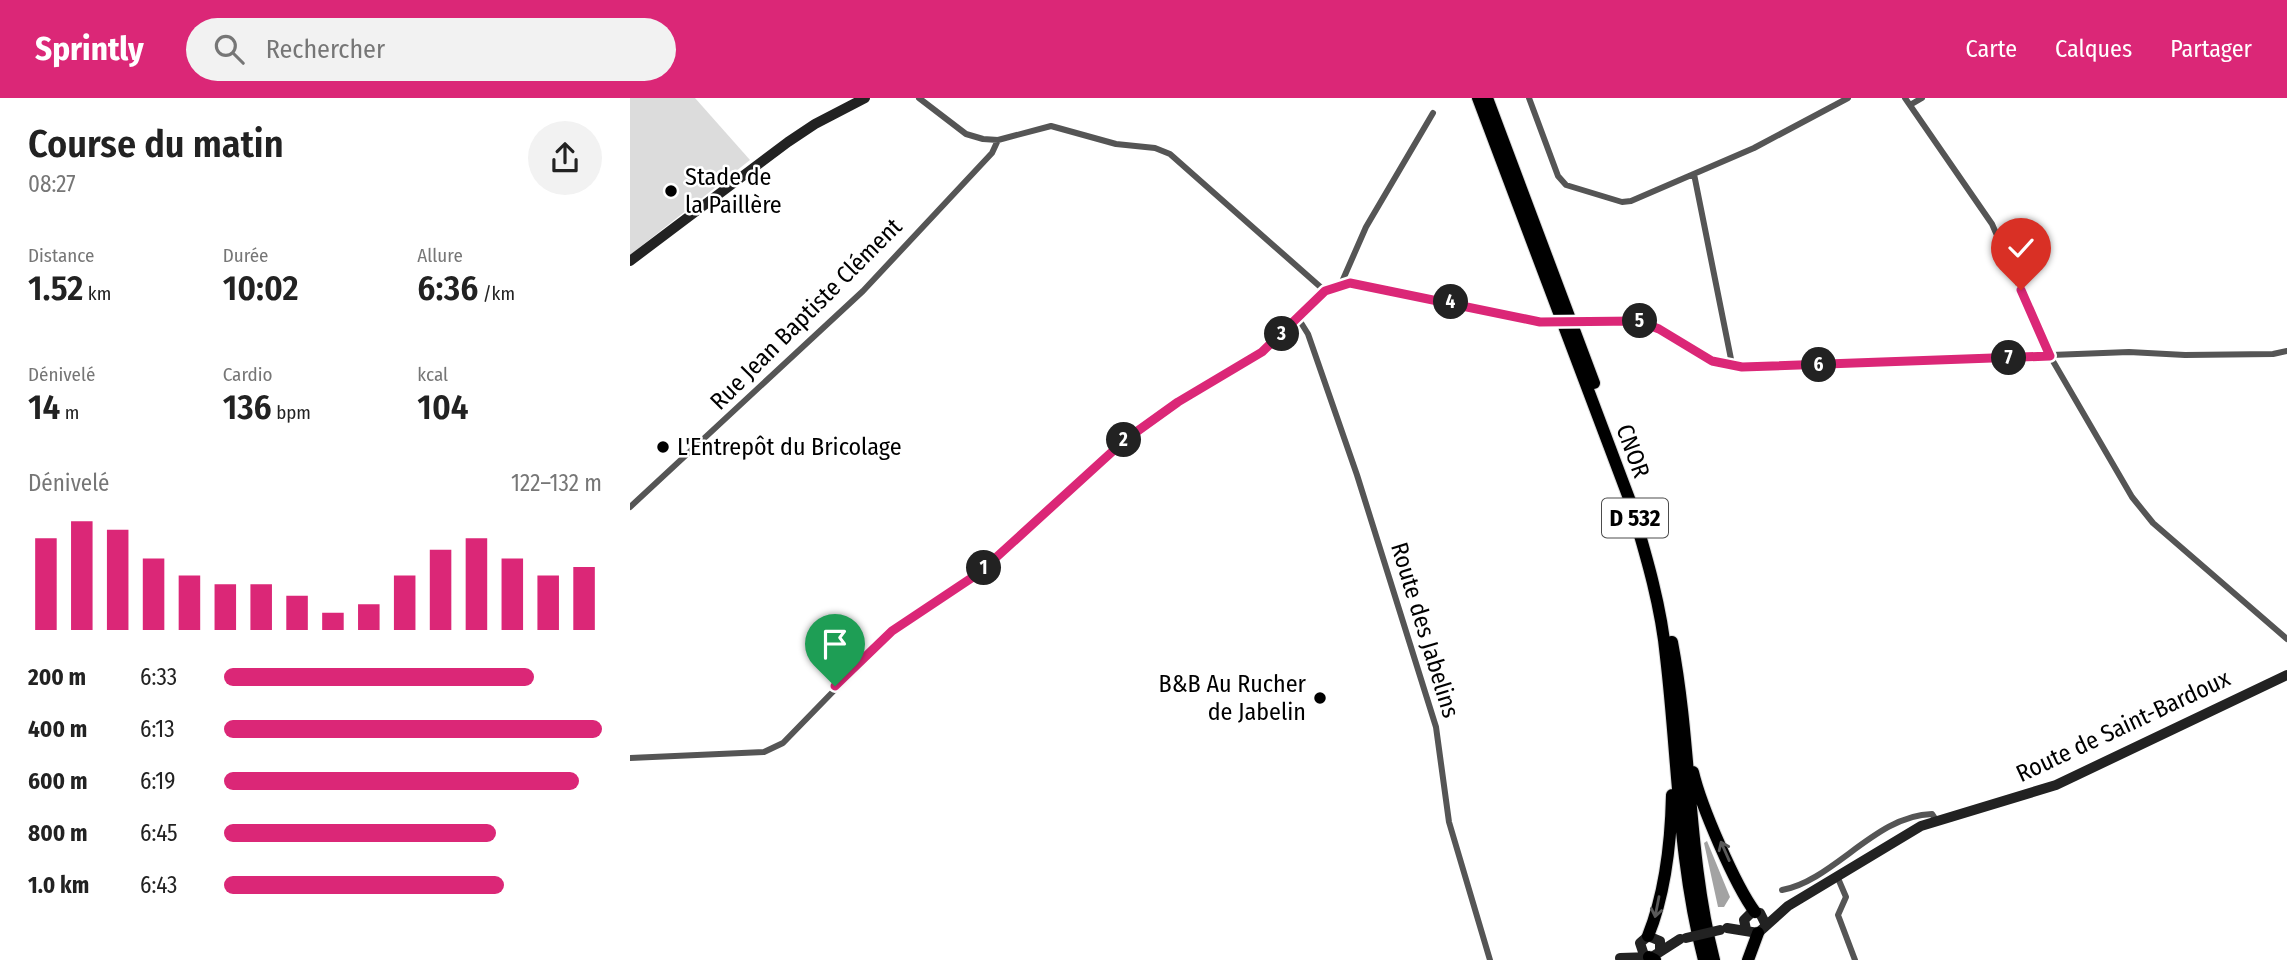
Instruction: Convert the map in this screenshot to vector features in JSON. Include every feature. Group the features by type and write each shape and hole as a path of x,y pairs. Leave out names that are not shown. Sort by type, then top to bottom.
{"highway":[{"name":"CNOR","path":"1478,98 1630,501 1662,628 1685,861 1704,960"},
{"name":"CNOR","path":"1487,98 1637,498 1662,588 1679,675 1695,858 1714,960"},
{"path":"1679,675 1697,786 1755,922 1748,960"},
{"path":"1649,939 1668,846 1672,803 1672,718"}],"street":[{"path":"630,261 788,142 865,98"},
{"path":"919,98 966,134 998,140 1051,126 1116,144 1155,148 1170,154 1325,291"},
{"path":"1529,98 1558,176 1566,185 1627,202 1754,148 1848,98"},
{"path":"1905,98 1992,224 2050,356 2132,497 2153,523 2287,639"},
{"path":"1910,105 1922,98"},
{"path":"1341,284 1366,227 1433,113"},
{"name":"Rue Jean Baptiste Clément","path":"630,507 863,290 992,153 998,140"},
{"path":"1694,174 1731,359 1728,365"},
{"path":"630,758 764,752 783,743 892,631 979,573 1125,440 1178,402 1262,352 1325,291 1341,284 1350,283 1548,322 1625,320 1649,324 1702,356 1728,365 2129,352 2185,355 2273,354 2287,351"},
{"name":"Route des Jabelins","path":"1298,318 1308,334 1357,475 1436,727 1449,822 1490,960"},
{"name":"Route de Saint-Bardoux","path":"1616,959 1649,939 1683,939 1755,922 1788,906 1901,836 1936,820 2021,798 2056,785 2287,675"},
{"path":"1783,890 1808,879 1861,844 1903,822 1925,814 1932,814 1936,820"},
{"path":"1837,876 1846,897 1838,915 1855,960"},
{"path":"1649,939 1652,956"},
{"path":"1649,939 1652,956"},
{"name":"Route de Saint-Bardoux","path":"1616,959 1652,956 1683,939"}],"shaded area":[{"name":"Stade de la Paillère","path":"630,98 695,98 750,160 630,255"},
{"path":"1707,841 1730,897 1724,907 1718,907 1704,843"}],"place":[{"name":"Stade de la Paillère","path":"671,191"},
{"name":"L'Entrepôt du Bricolage","path":"663,447"},
{"name":"B&B Au Rucher de Jabelin","path":"1320,698"}],"route":[{"path":"835,686 892,631 979,573 1125,440 1178,402 1262,352 1320,295 1341,284 1350,283 1540,322 1608,319 1638,321 1659,329 1712,361 1742,367 2050,356 2021,290"}]}
